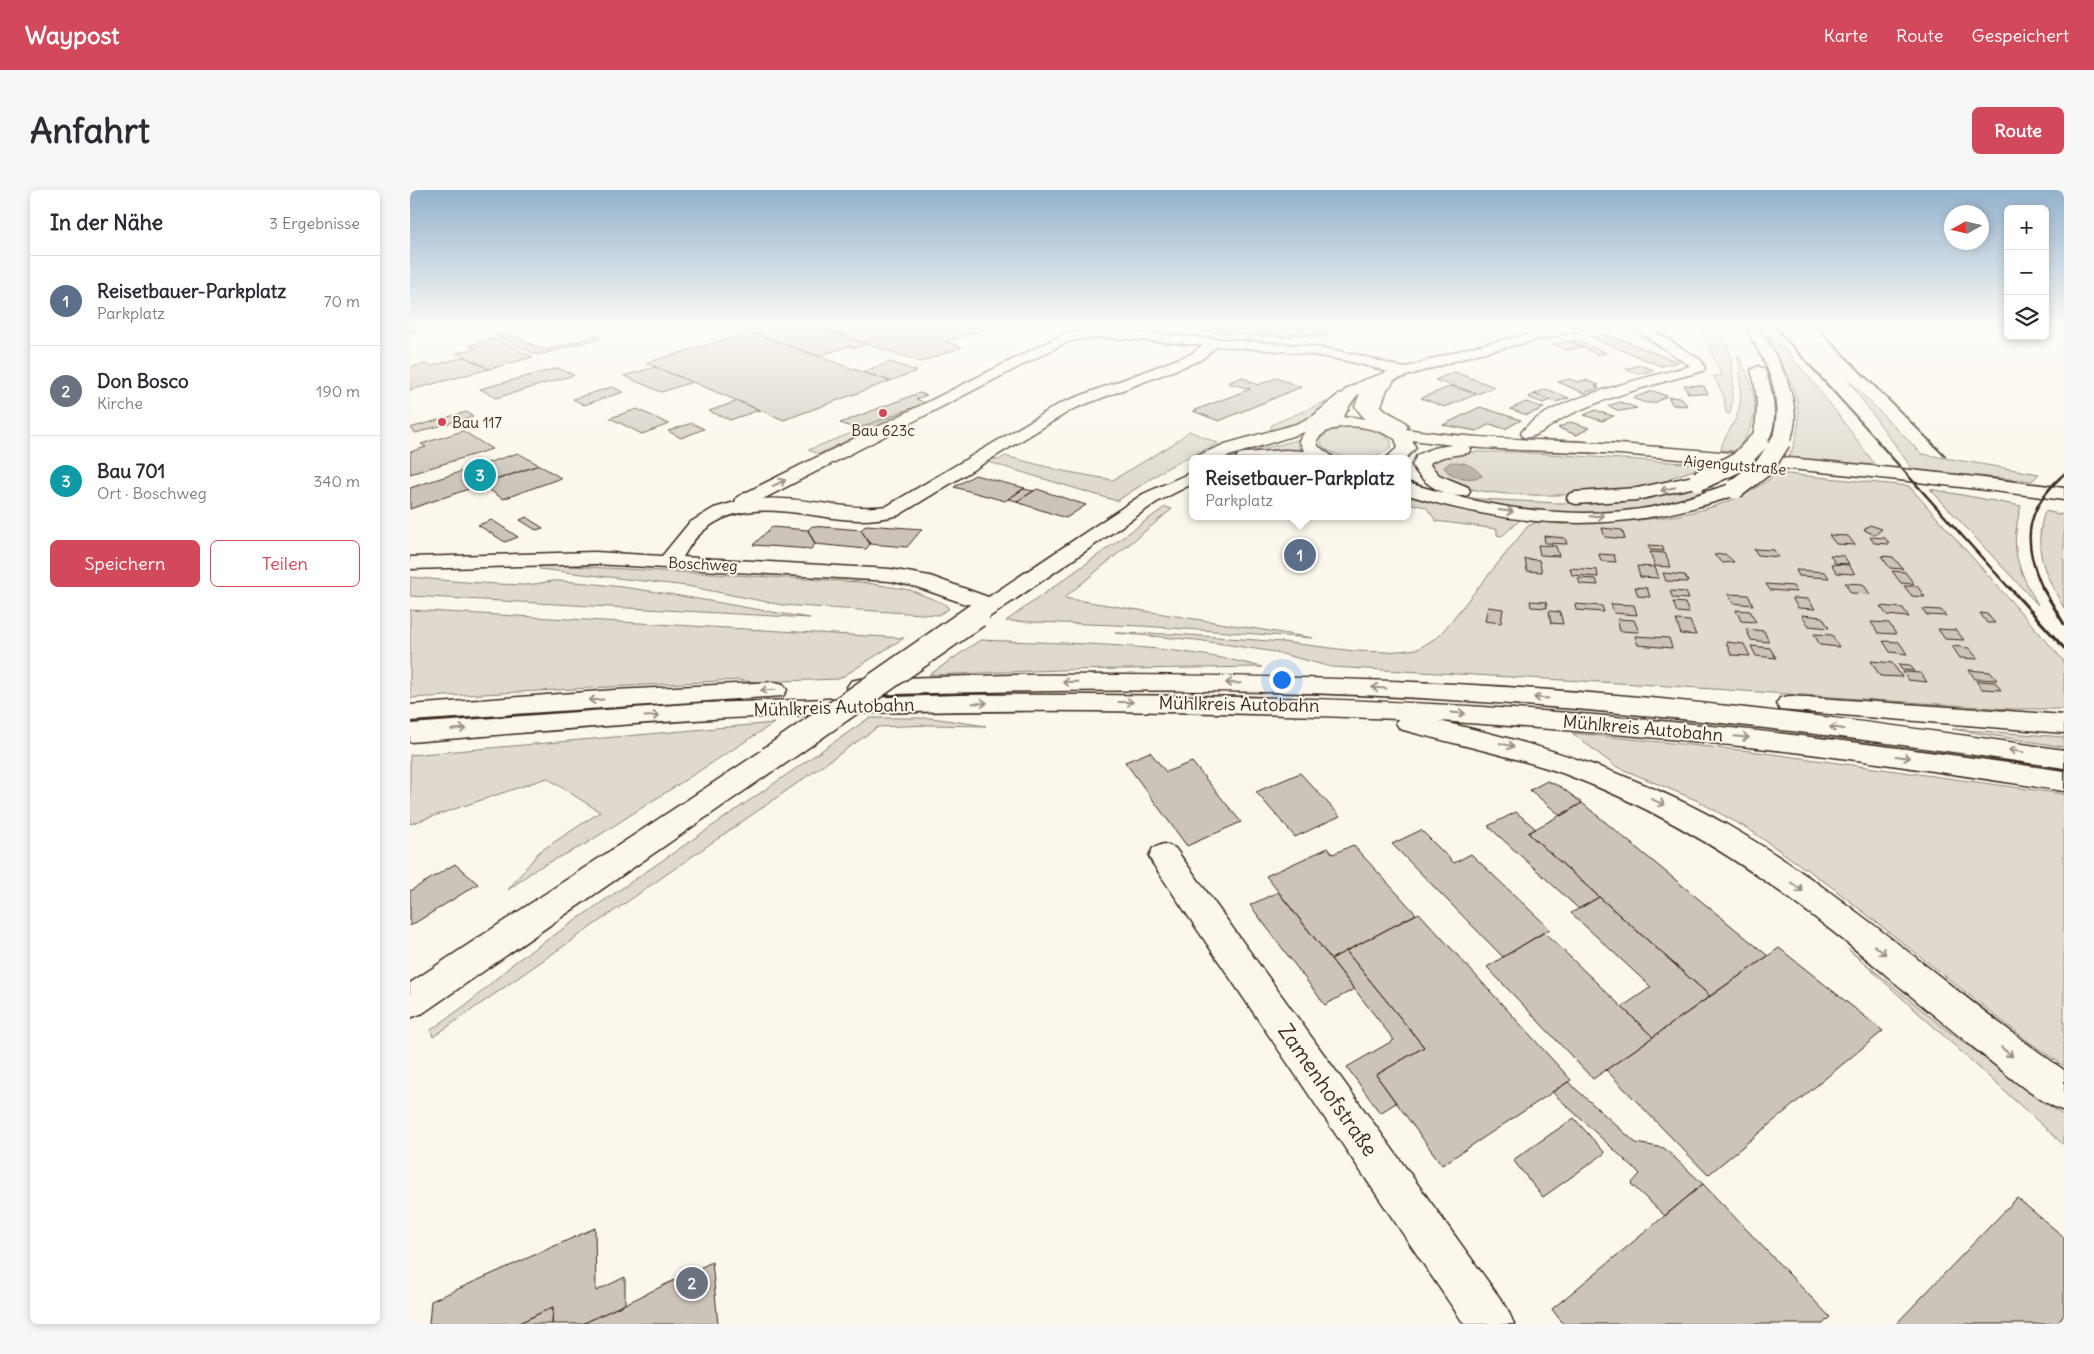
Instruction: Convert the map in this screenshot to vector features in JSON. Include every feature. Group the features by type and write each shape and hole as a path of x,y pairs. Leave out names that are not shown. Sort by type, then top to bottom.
{"main road":[{"path":"667,562 676,553 686,536 705,521 980,380"},
{"path":"735,506 784,504 866,514 892,511 1067,406 1136,380"},
{"path":"1214,455 1279,436 1308,425 1328,413 1356,388 1382,380"},
{"path":"1388,380 1367,394 1363,406 1371,416 1405,440 1407,445 1400,455"},
{"path":"1390,380 1372,403 1375,410 1384,419 1422,432 1487,441"},
{"path":"1529,433 1550,418 1583,404 1660,380"},
{"path":"1411,476 1426,485 1466,492 1526,498 1605,497 1660,491 1698,481 1739,462 1760,440 1764,428 1767,400 1760,380"},
{"path":"1411,489 1456,503 1499,510 1577,517 1662,511 1698,503 1735,489 1764,466 1782,441 1787,415 1785,394 1779,380"},
{"path":"1320,455 1314,452 1308,445 1309,437 1341,413 1344,398"},
{"path":"1227,455 1322,428 1358,422 1434,439 1487,441"},
{"name":"Aigengutstraße","path":"1487,441 1701,456 2064,494"},
{"name":"Aigengutstraße","path":"1402,455 1426,446 1447,444 1683,461 1868,478 2064,506"},
{"path":"1466,492 1428,476 1422,469 1423,459 1446,450 1514,449"},
{"path":"1150,498 1160,486 1189,467"},
{"path":"410,1002 770,759 1150,498 1171,490 1189,479"},
{"name":"Boschweg","path":"410,563 564,557 906,577 984,611"},
{"name":"Mühlkreis Autobahn","path":"410,713 714,692 923,684 1091,682 1281,694 1340,707 1538,718 1659,729 1809,745 2064,780"},
{"name":"Mühlkreis Autobahn","path":"410,734 796,707 1079,702 1281,694 1444,691 1590,702 1793,722 2064,759"},
{"path":"1590,702 1729,700 2062,723"},
{"path":"1340,707 1522,749 1614,782 1665,806 1749,854 1842,919 1964,1018 2064,1094"},
{"name":"Zamenhofstraße","path":"1164,856 1491,1324"}],"shaded area":[{"path":"1716,380 1733,380 1730,414 1726,413 1724,397"},
{"path":"1740,380 1749,380 1755,403 1751,426 1736,451 1721,450 1723,441 1736,418 1740,403"},
{"path":"1790,380 1811,380 1876,466 1788,459 1795,440 1798,422 1798,405"},
{"path":"1848,380 1922,454 2039,474 2032,481 1913,470"},
{"path":"1325,402 1331,403 1316,416 1268,436 1272,425"},
{"path":"913,409 819,454 808,450"},
{"path":"1351,427 1378,431 1391,441 1391,447 1377,455 1338,455 1322,446 1320,438 1333,429"},
{"path":"1189,431 1218,443 1194,455 1189,455 1189,457 1167,468 1117,501 985,461 990,458 999,460 1005,456 1063,471 1113,480 1173,444"},
{"path":"1297,440 1299,448 1305,453 1246,455 1239,455"},
{"path":"1462,452 1517,452 1700,464 1697,469 1670,478 1672,481 1651,486 1566,495 1507,494 1460,486 1432,474 1428,462 1432,459"},
{"path":"1451,462 1468,465 1482,476 1478,478 1461,478 1451,474 1444,467"},
{"path":"1777,473 1909,486 2064,661 2064,709 2011,709 1654,685 1331,667 1275,652 1197,640 1115,633 1175,634 1283,642 1354,651 1388,652 1418,649 1439,636 1528,526 1537,522 1549,521 1607,522 1638,520 1699,511 1727,502 1754,489"},
{"path":"1411,482 1447,494 1479,499 1559,503 1622,502 1649,498 1705,484 1716,489 1672,503 1642,509 1574,513 1538,511 1503,506 1437,492 1411,484"},
{"path":"1930,489 2021,506 2016,535 2017,558 2038,605"},
{"path":"1411,496 1437,504 1520,520 1502,536 1497,535 1497,529 1436,521 1426,507 1411,504"},
{"path":"1165,507 1172,509 1064,598 1313,638 1142,626 1006,621"},
{"path":"2045,511 2064,515 2064,608 2042,562 2040,538"},
{"path":"552,565 861,582 910,590 945,604 949,609 938,615 782,605 687,586 539,569 540,566"},
{"path":"410,577 510,585 529,585 556,581 624,587 810,618 410,596"},
{"path":"410,610 904,638 839,679 755,682 738,680 410,698"},
{"path":"980,640 1157,649 1228,659 1262,667 1060,670 929,675"},
{"path":"869,718 932,718 986,726 930,725 878,727 433,1037 431,1030 471,1001 515,962"},
{"path":"774,723 584,845 536,869 508,890 539,852 600,812 547,778 410,824 410,755"},
{"path":"1952,729 2064,737 2064,747"},
{"path":"1572,733 1750,751 2064,794 2064,1066 2029,1042 1829,885 1750,830 1696,800 1615,766"},
{"path":"1848,949 1943,1027 2064,1116 2064,1145"}],"building":[{"path":"410,380 448,380 410,390"},
{"path":"514,380 557,380 496,398 480,389"},
{"path":"633,380 687,380 692,382 661,392"},
{"path":"687,380 890,381 784,420"},
{"path":"1235,380 1248,380 1258,385 1271,380 1281,380 1301,387 1219,421 1193,411 1250,389 1228,383"},
{"path":"1435,380 1476,380 1495,387 1477,394"},
{"path":"1566,380 1578,382 1585,380 1599,385 1595,386 1599,388 1584,393 1558,382"},
{"path":"1684,385 1704,386 1708,394 1688,393"},
{"path":"1452,386 1477,394 1445,407 1421,398"},
{"path":"612,387 623,392 584,405 573,399"},
{"path":"1546,389 1569,398 1556,402 1534,394"},
{"path":"1653,391 1667,396 1655,403 1646,403 1632,398"},
{"name":"Bau 623c","path":"919,393 927,395 916,399 925,403 857,429 840,423"},
{"path":"1535,394 1550,400 1543,403 1528,397"},
{"path":"1668,397 1682,398 1687,406 1673,405"},
{"path":"738,401 759,410 730,420 709,411"},
{"path":"1526,402 1544,408 1527,415 1510,409"},
{"path":"1620,402 1637,408 1620,411 1608,406"},
{"path":"1480,407 1521,420 1505,429 1490,424 1477,431 1443,425"},
{"path":"637,409 669,424 642,434 610,418"},
{"path":"1596,410 1614,416 1602,421 1584,415"},
{"name":"Bau 117","path":"466,412 473,416 416,433 410,428"},
{"path":"1571,422 1589,428 1577,435 1558,428"},
{"path":"692,423 704,429 681,438 668,431"},
{"path":"463,431 492,449 410,474 410,452 426,447 421,444"},
{"path":"518,453 539,465 410,509 410,488"},
{"path":"539,465 561,478 503,499 482,485"},
{"path":"975,475 1025,488 1005,501 954,487"},
{"path":"1023,489 1034,491 1017,501 1008,499"},
{"path":"1037,489 1086,505 1066,518 1016,502"},
{"path":"526,517 543,528 536,530 520,520"},
{"path":"492,520 518,537 505,542 478,525"},
{"path":"866,525 922,529 907,547 870,544 861,530"},
{"path":"1870,525 1882,529 1875,535 1864,530"},
{"path":"812,526 861,530 870,544 866,549 815,544 808,530"},
{"path":"772,527 808,530 815,544 811,549 753,545"},
{"path":"1602,528 1622,530 1625,539 1605,537"},
{"path":"1829,535 1848,536 1855,545 1836,544"},
{"path":"1544,536 1565,538 1567,544 1545,543"},
{"path":"1870,537 1885,538 1889,544 1874,543"},
{"path":"1538,545 1556,546 1559,556 1540,555"},
{"path":"1648,545 1662,546 1664,551 1650,550"},
{"path":"1754,549 1774,550 1778,557 1758,555"},
{"path":"1650,552 1665,553 1671,567 1655,566"},
{"path":"1599,554 1614,555 1616,562 1601,561"},
{"path":"1725,554 1734,562 1723,563 1714,555"},
{"path":"1830,555 1844,556 1849,564 1835,563"},
{"path":"1881,556 1893,557 1903,569 1890,568"},
{"path":"1525,559 1539,560 1542,572 1527,571"},
{"path":"1831,564 1849,565 1855,574 1837,573"},
{"path":"1637,566 1655,567 1659,578 1640,577"},
{"path":"1570,568 1597,570 1598,577 1572,575"},
{"path":"1796,570 1825,572 1829,578 1799,576"},
{"path":"1892,571 1905,572 1914,584 1901,583"},
{"path":"1663,573 1685,575 1688,582 1666,581"},
{"path":"1578,578 1596,579 1598,585 1580,584"},
{"path":"1845,583 1863,584 1870,594 1851,593"},
{"path":"1766,584 1793,586 1797,592 1770,590"},
{"path":"1904,586 1917,586 1925,597 1912,596"},
{"path":"1635,587 1647,588 1650,597 1638,596"},
{"path":"1670,591 1686,592 1689,599 1673,598"},
{"path":"1728,594 1748,595 1753,605 1733,603"},
{"path":"1792,598 1808,599 1815,609 1798,608"},
{"path":"1530,601 1546,602 1547,608 1531,607"},
{"path":"1673,602 1685,603 1689,613 1677,612"},
{"path":"1575,604 1602,606 1604,612 1576,610"},
{"path":"1611,604 1634,605 1637,615 1614,613"},
{"path":"1880,606 1903,608 1909,617 1887,615"},
{"path":"1488,607 1503,609 1501,623 1485,621"},
{"path":"1922,609 1941,610 1946,616 1927,615"},
{"path":"1736,610 1750,611 1756,622 1741,621"},
{"path":"1549,611 1560,612 1563,624 1551,623"},
{"path":"1980,613 1987,614 1995,623 1987,623"},
{"path":"1802,615 1822,617 1829,628 1809,626"},
{"path":"1617,619 1634,620 1639,632 1620,631"},
{"path":"1676,620 1690,621 1696,635 1681,634"},
{"path":"1871,622 1889,623 1896,634 1878,633"},
{"path":"1746,629 1764,631 1769,642 1751,640"},
{"path":"1938,629 1956,630 1964,640 1945,639"},
{"path":"1814,634 1832,635 1839,647 1820,645"},
{"path":"1635,636 1669,638 1672,648 1638,645"},
{"path":"1883,641 1899,642 1907,654 1890,652"},
{"path":"1726,642 1744,644 1750,656 1731,655"},
{"path":"1751,646 1770,648 1776,658 1756,656"},
{"path":"1952,646 1969,648 1978,659 1960,658"},
{"path":"1871,661 1892,663 1902,677 1880,676"},
{"path":"1898,664 1910,665 1914,671 1902,670"},
{"path":"1969,670 1990,672 1997,680 1975,679"},
{"path":"1903,672 1921,673 1927,682 1908,680"},
{"path":"1976,681 1995,682 2001,690 1982,689"},
{"path":"1150,752 1166,772 1192,762 1241,822 1187,846 1125,762"},
{"path":"1300,773 1340,816 1295,837 1256,792"},
{"path":"1547,781 1561,787 1582,803 1561,816 1530,790"},
{"path":"1582,803 1768,956 1710,996 1528,833"},
{"path":"1516,812 1536,829 1528,833 1599,897 1579,909 1488,826"},
{"path":"1421,830 1454,863 1471,854 1550,929 1503,957 1392,844"},
{"path":"1353,845 1416,914 1331,959 1266,876 1328,848 1333,854"},
{"path":"455,864 478,884 410,926 410,891"},
{"path":"1278,892 1354,989 1325,1005 1250,905"},
{"path":"1599,897 1710,996 1653,1037 1622,1007 1651,987 1571,913"},
{"path":"1419,913 1571,1080 1442,1165 1376,1075 1424,1047 1346,951"},
{"path":"1544,932 1653,1037 1593,1079 1487,967"},
{"path":"1779,948 1883,1031 1708,1175 1606,1070"},
{"path":"1346,951 1424,1047 1376,1075 1396,1103 1380,1113 1347,1067 1394,1040 1331,959"},
{"path":"1568,1082 1636,1143 1664,1148 1703,1184 1665,1216 1631,1184 1640,1174 1552,1092"},
{"path":"1574,1118 1605,1153 1543,1197 1513,1160"},
{"path":"1703,1184 1830,1317 1823,1324 1563,1324 1552,1309"},
{"path":"2017,1198 2064,1237 2064,1315 2057,1324 1896,1324"},
{"path":"595,1228 596,1291 625,1277 625,1304 582,1324 552,1324 553,1307 517,1324 429,1324 431,1301"},
{"path":"712,1262 718,1324 582,1324 625,1304"},
{"path":"553,1307 552,1324 517,1324"}],"railway":[{"path":"1823,380 1879,442"},
{"path":"1869,380 1945,456"},
{"path":"1877,441 2010,589"},
{"path":"2043,588 2032,556 2031,527 2034,513 2041,500 2064,474"},
{"path":"2009,587 2064,648"},
{"path":"2043,588 2064,624"}],"place":[{"name":"Bau 623c","path":"883,413"},
{"name":"Bau 117","path":"442,422"},
{"name":"Bau 701","path":"480,475"},
{"name":"Reisetbauer-Parkplatz","path":"1300,555"},
{"name":"Don Bosco","path":"692,1283"}]}
